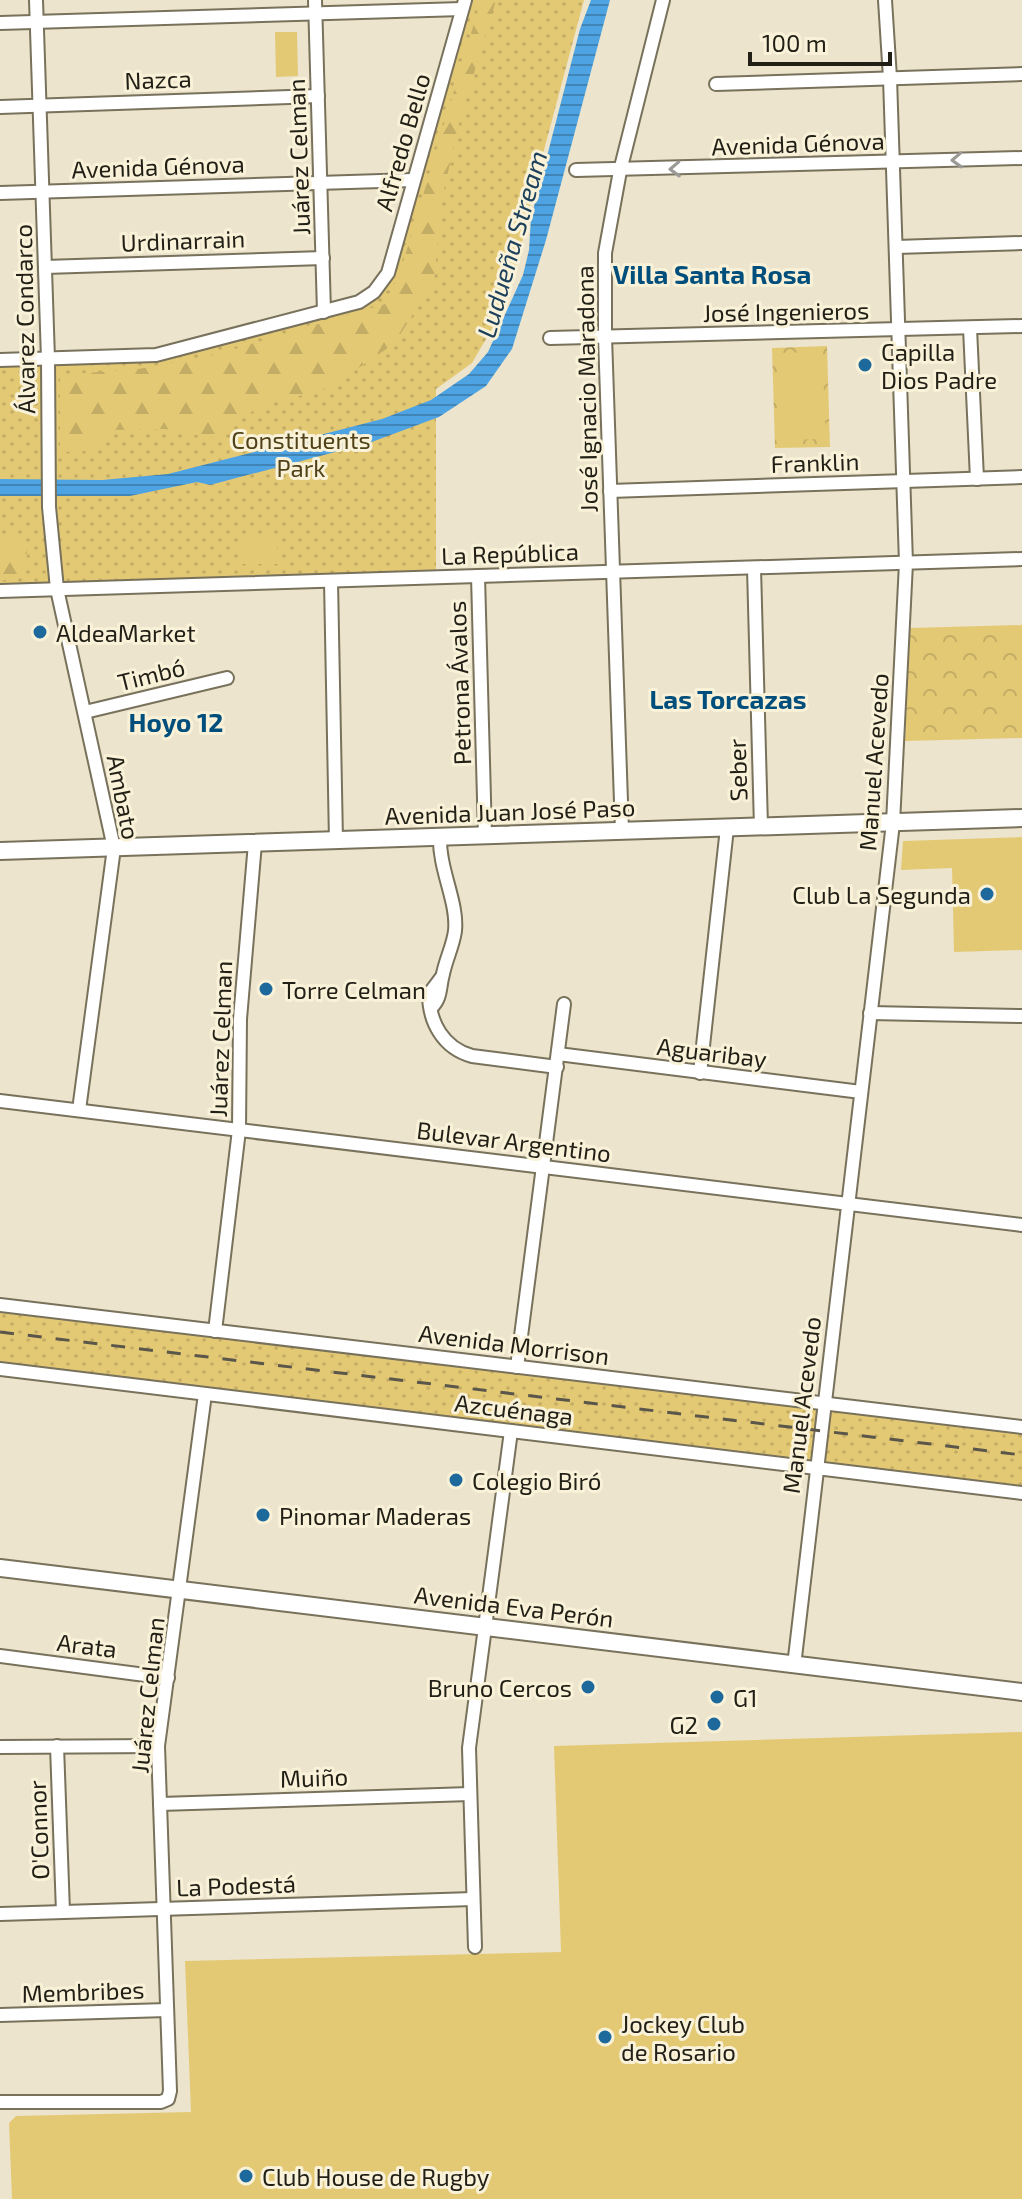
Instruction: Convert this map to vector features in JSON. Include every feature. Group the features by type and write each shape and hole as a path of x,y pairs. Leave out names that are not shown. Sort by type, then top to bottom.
{"main road":[{"name":"Avenida Juan José Paso","path":"0,851 1022,818"},
{"name":"Avenida Eva Perón","path":"0,1568 1022,1692"}],"street":[{"name":"Álvarez Condarco","path":"36,0 48,359 49,507 57,589"},
{"name":"Juárez Celman","path":"315,0 324,312"},
{"name":"José Ignacio Maradona","path":"622,831 605,337 605,253 620,171 663,0"},
{"name":"Manuel Acevedo","path":"794,1666 893,823 906,563 885,0"},
{"path":"0,23 316,14 464,5"},
{"name":"Alfredo Bello","path":"324,312 359,302 374,292 388,273 464,5"},
{"path":"716,84 1022,74"},
{"name":"Nazca","path":"0,107 318,96"},
{"name":"Avenida Génova","path":"576,170 1022,158"},
{"name":"Avenida Génova","path":"0,193 413,180"},
{"path":"896,247 1022,243"},
{"name":"Urdinarrain","path":"45,267 323,258"},
{"path":"0,360 156,355 324,312"},
{"name":"José Ingenieros","path":"550,338 1022,326"},
{"path":"970,328 977,479"},
{"name":"Franklin","path":"610,491 1022,477"},
{"name":"La República","path":"0,591 1022,559"},
{"name":"Seber","path":"754,568 761,827"},
{"name":"Petrona Ávalos","path":"478,576 485,836"},
{"path":"331,581 336,841"},
{"name":"Ambato","path":"57,589 114,848 79,1110"},
{"name":"Timbó","path":"85,712 227,678"},
{"name":"Seber","path":"700,1073 727,828"},
{"name":"Aguaribay","path":"440,837 441,861 455,932 441,978 431,989 431,1008 435,1025 459,1053 700,1073 861,1092"},
{"name":"Juárez Celman","path":"215,1331 239,1130 240,1019 255,843"},
{"path":"517,1367 564,1004"},
{"path":"870,1013 1022,1016"},
{"name":"Bulevar Argentino","path":"0,1101 1022,1225"},
{"name":"Avenida Morrison","path":"0,1305 1022,1427"},
{"name":"Azcuénaga","path":"0,1369 1022,1493"},
{"name":"Juárez Celman","path":"0,2102 161,2102 168,2099 158,1746 205,1394"},
{"path":"475,1947 469,1748 511,1431"},
{"name":"Arata","path":"0,1656 168,1678"},
{"name":"O'Connor","path":"57,1746 63,1912"},
{"path":"0,1747 158,1746"},
{"name":"Muiño","path":"160,1804 470,1794"},
{"name":"La Podestá","path":"0,1914 473,1899"},
{"name":"Membribes","path":"0,2015 167,2010"}],"green space":[{"name":"Constituents Park","path":"465,0 584,0 536,180 516,269 496,322 472,363 436,389 436,578 0,591 0,360 156,355 359,302 388,273"},
{"path":"481,0 496,0 459,123 442,199 434,280 395,343 331,387 259,407 212,438 165,429 108,430 88,451 60,452 60,375 138,369 218,354 385,304 400,273"},
{"path":"275,32 297,32 298,76 276,77"},
{"path":"827,346 830,447 775,448 772,348"},
{"path":"822,352 826,439 781,440 778,353"},
{"path":"0,537 13,537 28,544 24,576 0,581"},
{"path":"277,537 278,564 241,564 241,538"},
{"path":"1022,625 1022,738 905,741 910,628"},
{"name":"Club La Segunda","path":"1022,837 1022,950 954,952 952,868 901,870 903,841"},
{"path":"0,1305 1022,1427 1022,1493 0,1369"},
{"name":"Jockey Club de Rosario","path":"1022,1732 1022,2199 12,2199 9,2123 16,2116 191,2112 185,1961 561,1952 554,1746"}],"water":[{"path":"591,0 610,0 546,240 512,349 486,386 439,417 369,443 210,485 197,482 130,496 0,496 0,479 102,480 168,474 382,419 431,400 469,374 488,352 523,275 529,250 531,218 580,29"}],"railway":[{"path":"0,1332 1022,1455"}],"place":[{"name":"Capilla Dios Padre","path":"865,365"},
{"name":"AldeaMarket","path":"40,632"},
{"name":"Club La Segunda","path":"987,894"},
{"name":"Torre Celman","path":"266,989"},
{"name":"Colegio Biró","path":"456,1480"},
{"name":"Pinomar Maderas","path":"263,1515"},
{"name":"Bruno Cercos","path":"588,1687"},
{"name":"G1","path":"717,1697"},
{"name":"G2","path":"714,1724"},
{"name":"Jockey Club de Rosario","path":"605,2037"},
{"name":"Club House de Rugby","path":"246,2176"}],"district":[{"name":"Villa Santa Rosa","path":"712,273"},
{"name":"Las Torcazas","path":"728,698"},
{"name":"Hoyo 12","path":"176,721"}],"water label":[{"name":"Ludueña Stream","path":"511,244"}]}
